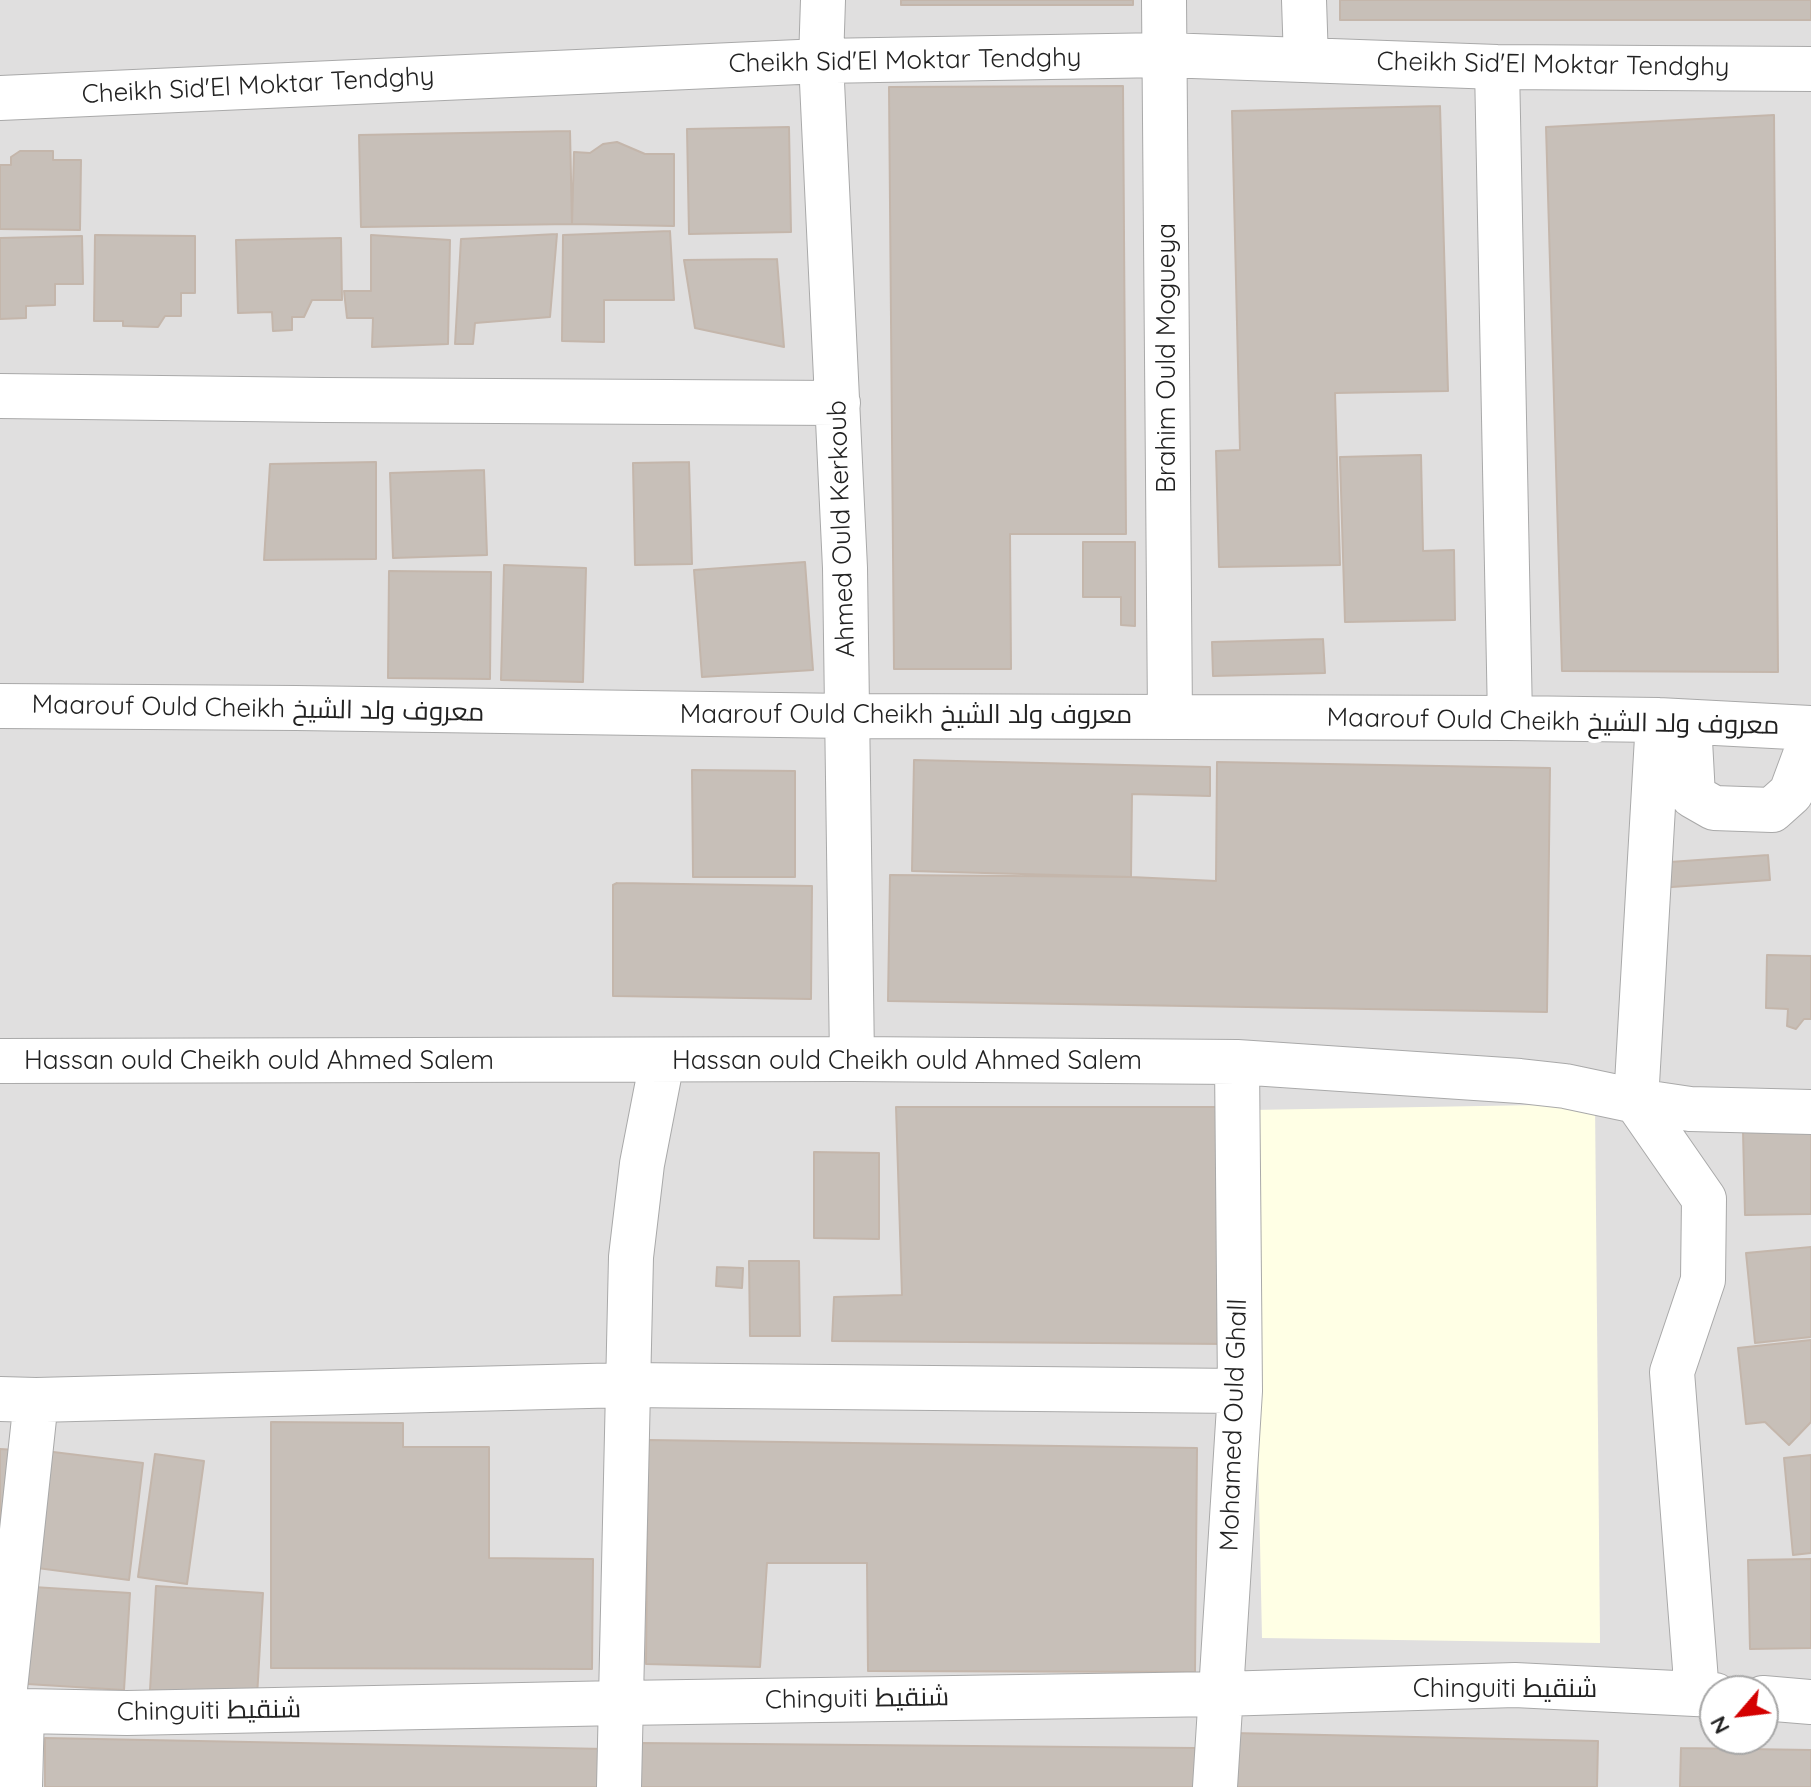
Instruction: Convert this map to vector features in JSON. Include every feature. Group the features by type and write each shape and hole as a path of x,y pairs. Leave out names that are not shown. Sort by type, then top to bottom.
{"street":[{"name":"Ahmed Ould Kerkoub","path":"823,0 821,61 845,568 852,1059"},
{"name":"Brahim Ould Mogueya","path":"1164,0 1170,716"},
{"path":"1304,0 1306,60"},
{"name":"Cheikh Sid'El Moktar Tendghy","path":"0,98 821,61 1165,55 1497,67 1811,69"},
{"path":"1497,67 1510,718"},
{"path":"0,396 838,403"},
{"name":"Maarouf Ould Cheikh معروف ولد الشيخ","path":"0,706 848,716 1510,718 1674,721 1811,728"},
{"path":"1674,721 1693,796 1714,808 1772,810 1791,793 1811,739"},
{"path":"1674,721 1636,1101 1704,1199 1703,1280 1672,1372 1704,1675"},
{"name":"Hassan ould Cheikh ould Ahmed Salem","path":"0,1061 852,1059 1237,1062 1520,1081 1690,1109 1811,1112"},
{"path":"619,1787 631,1257 642,1164 662,1061"},
{"name":"Mohamed Ould Ghall","path":"1215,1787 1240,1391 1237,1062"},
{"path":"20,1787 8,1708 18,1400 627,1385 1240,1391"},
{"name":"Chinguiti شنقيط","path":"8,1708 127,1713 1221,1694 1515,1685 1699,1694"},
{"path":"1779,1699 1811,1702"}],"shaded area":[{"path":"0,0 1811,0 1811,1787 0,1787"},
{"path":"1595,1104 1600,1643 1262,1638 1251,1110"}],"building":[{"path":"901,0 1133,0 1133,5 901,5"},
{"path":"1340,0 1811,0 1811,20 1340,20"},
{"path":"1123,86 1126,534 1010,534 1011,669 894,669 889,87"},
{"path":"1440,106 1448,391 1335,393 1340,565 1219,567 1216,451 1240,450 1232,111"},
{"path":"1774,115 1778,672 1562,671 1546,127"},
{"path":"789,127 791,232 689,234 687,129"},
{"path":"570,131 572,224 361,227 359,135"},
{"path":"617,142 645,154 674,154 674,226 572,224 574,152 590,153 603,144"},
{"path":"20,151 53,151 53,160 81,160 80,230 0,229 0,165 11,165 11,157"},
{"path":"670,231 674,300 604,300 604,342 562,341 563,235"},
{"path":"557,234 550,317 475,323 473,344 455,344 461,239"},
{"path":"95,235 195,236 195,293 181,293 181,316 165,316 158,327 123,326 123,321 94,321"},
{"path":"371,235 450,240 448,344 372,347 373,318 347,318 344,291 371,291"},
{"path":"82,236 83,284 55,284 55,305 26,306 26,318 0,319 0,238"},
{"path":"341,238 342,300 312,300 304,317 292,317 292,330 273,331 272,312 238,313 236,240"},
{"path":"777,259 784,347 695,328 684,260"},
{"path":"1421,455 1423,551 1454,550 1455,620 1345,622 1340,457"},
{"path":"376,462 376,559 264,560 270,464"},
{"path":"689,462 692,564 635,565 633,463"},
{"path":"484,470 487,555 393,558 390,473"},
{"path":"1083,542 1135,542 1135,626 1121,625 1121,597 1083,597"},
{"path":"805,562 813,670 702,677 694,570"},
{"path":"504,565 586,568 583,682 501,680"},
{"path":"389,571 491,572 490,679 388,678"},
{"path":"1323,639 1325,673 1213,676 1212,642"},
{"path":"914,760 1210,767 1210,796 1132,794 1131,877 912,871"},
{"path":"1217,762 1550,768 1547,1012 888,1001 890,875 1131,877 1216,881"},
{"path":"692,770 795,771 795,877 693,877"},
{"path":"1768,855 1770,880 1658,888 1656,863"},
{"path":"613,885 812,886 811,999 613,996"},
{"path":"1767,955 1811,956 1811,1019 1804,1019 1796,1029 1787,1026 1788,1009 1766,1008"},
{"path":"896,1107 1223,1107 1228,1344 832,1341 834,1297 902,1295"},
{"path":"1811,1128 1811,1214 1745,1215 1743,1131"},
{"path":"814,1152 879,1153 879,1239 814,1238"},
{"path":"1811,1247 1811,1337 1755,1343 1746,1253"},
{"path":"749,1261 799,1261 800,1336 750,1336"},
{"path":"717,1267 743,1268 742,1288 716,1286"},
{"path":"1811,1340 1811,1422 1789,1445 1765,1422 1746,1424 1738,1348"},
{"path":"271,1422 403,1423 403,1447 489,1447 489,1558 593,1559 592,1669 271,1668"},
{"path":"648,1440 1197,1448 1195,1672 868,1671 867,1563 767,1563 760,1667 646,1664"},
{"path":"0,1449 16,1450 0,1667"},
{"path":"37,1450 143,1463 129,1580 22,1566"},
{"path":"155,1454 204,1461 187,1584 138,1577"},
{"path":"1811,1455 1811,1553 1793,1555 1784,1458"},
{"path":"1811,1559 1811,1648 1750,1649 1748,1560"},
{"path":"156,1586 263,1593 257,1697 150,1690"},
{"path":"33,1587 130,1593 124,1690 27,1684"},
{"path":"1233,1733 1598,1741 1597,1787 1232,1787"},
{"path":"45,1738 606,1749 604,1787 45,1787"},
{"path":"641,1743 1195,1748 1196,1787 641,1787"},
{"path":"1681,1748 1699,1748 1699,1755 1779,1755 1779,1750 1811,1750 1811,1787 1680,1787"}]}
